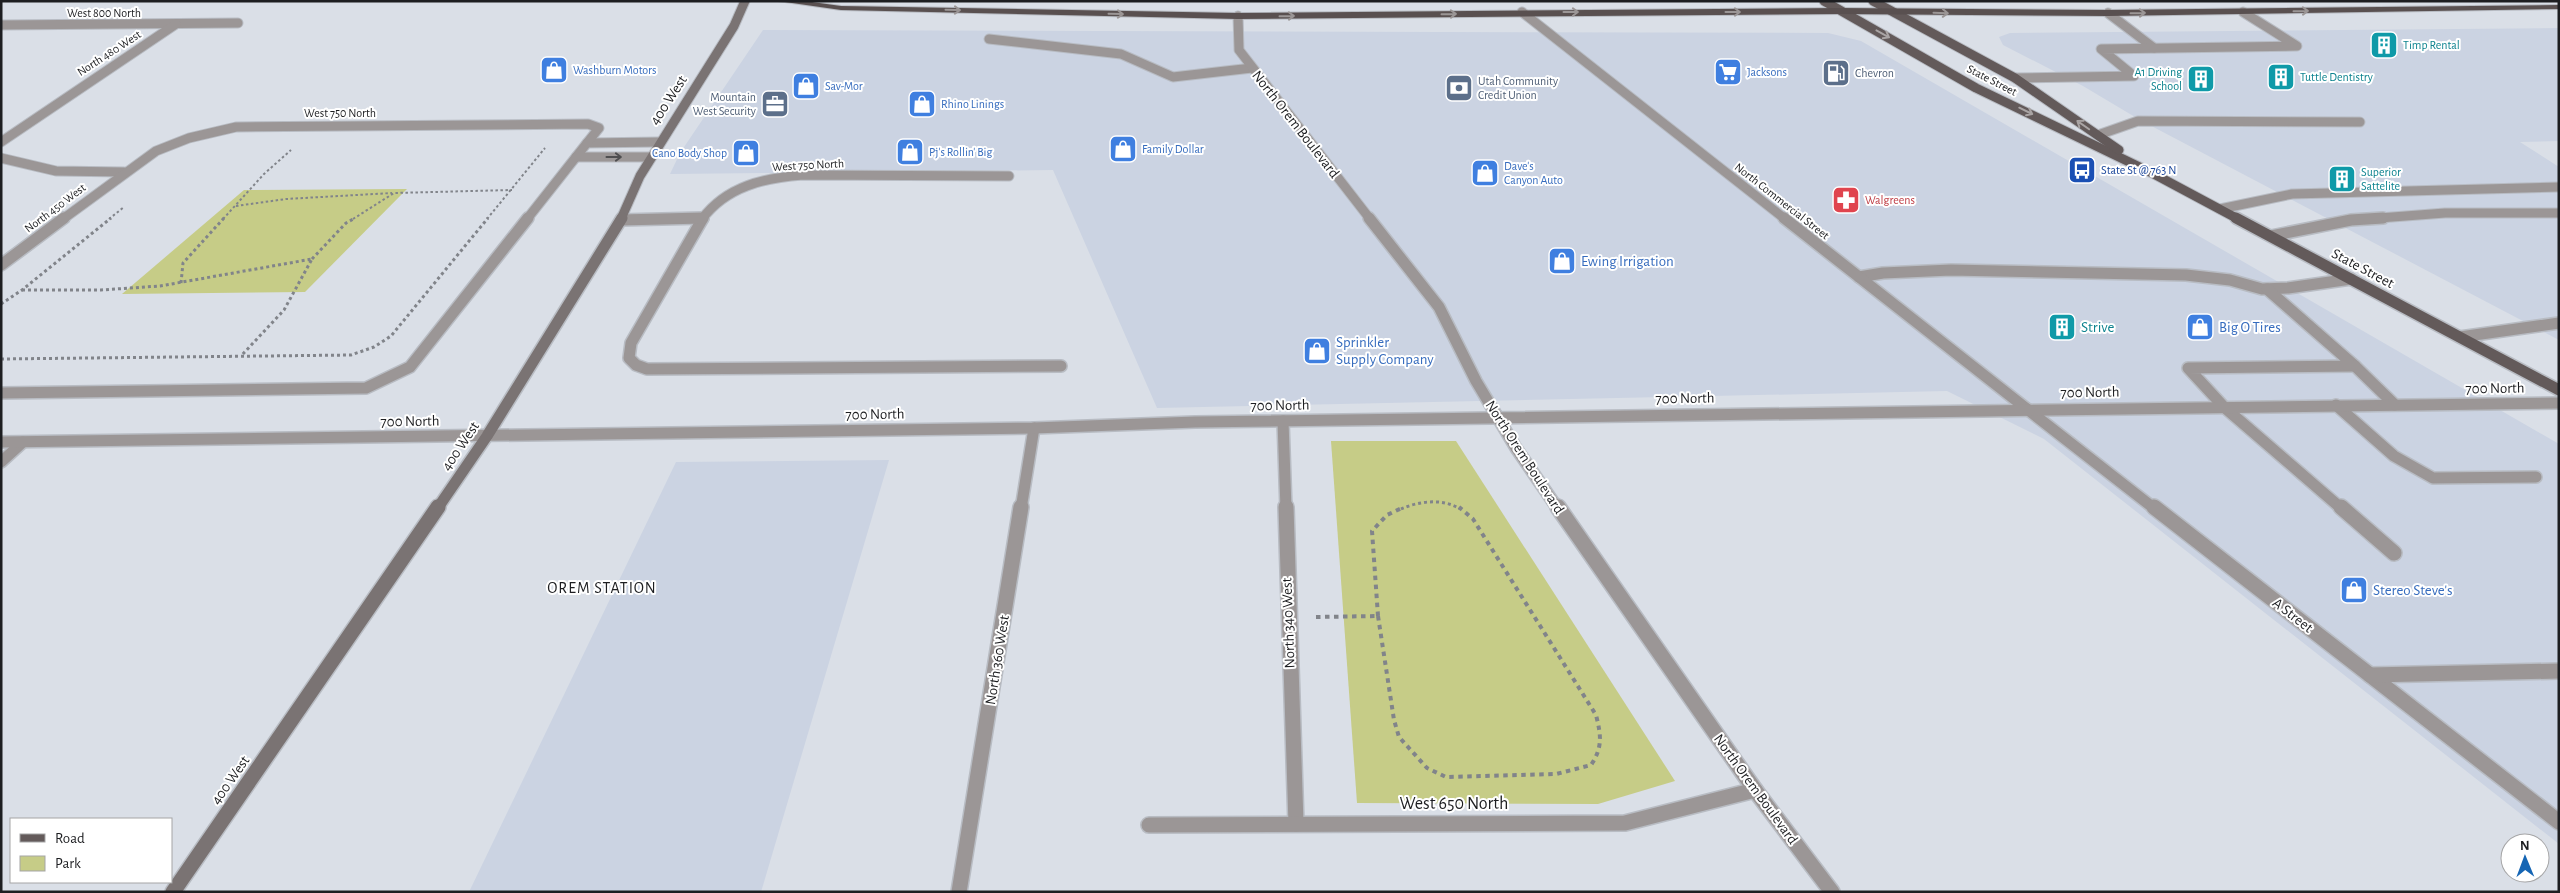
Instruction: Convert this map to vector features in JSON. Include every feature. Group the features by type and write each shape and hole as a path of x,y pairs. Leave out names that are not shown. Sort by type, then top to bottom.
{"highway":[{"path":"782,1 841,8 1238,16 1522,12 1840,11 2108,13 2559,7"}],"main road":[{"name":"400 West","path":"172,892 487,436 621,220 640,176 734,26 745,1"},
{"name":"State Street","path":"1824,1 1976,88 2152,173 2559,390"},
{"name":"State Street","path":"1873,1 2016,78 2152,173"}],"street":[{"name":"North Commercial Street","path":"1522,12 2027,409"},
{"path":"2016,78 2134,76 2101,48 2297,46 2243,12"},
{"path":"2108,13 2154,48"},
{"name":"North Orem Boulevard","path":"1238,16 1239,50 1439,307 1516,448 1755,790 1832,892"},
{"name":"West 800 North","path":"1,25 238,23"},
{"name":"North 480 West","path":"1,142 56,103 176,24"},
{"path":"989,39 1121,54 1173,77 1252,68"},
{"path":"2098,135 2138,121 2360,122"},
{"name":"West 750 North","path":"124,172 162,147 192,136 236,127 588,124 598,128 587,143"},
{"path":"1,393 366,388 410,367 587,143 660,142"},
{"path":"576,157 651,157"},
{"path":"1,158 36,168 56,171 124,172"},
{"name":"North 450 West","path":"1,265 124,172"},
{"name":"West 750 North","path":"1010,176 780,176 734,189 713,203 703,218 632,343 628,358 636,365 647,370 1061,366"},
{"path":"2220,209 2292,194 2559,187"},
{"path":"2271,236 2351,220 2445,213 2559,213"},
{"path":"621,220 703,218"},
{"path":"1859,278 1883,273 1951,270 2186,275 2230,280 2267,289 2351,279"},
{"path":"2267,289 2355,366 2395,405"},
{"path":"2460,337 2559,323"},
{"path":"2355,366 2188,368 2224,407 2394,553"},
{"name":"700 North","path":"1,442 1034,428 1283,421 2027,409 2559,403"},
{"path":"2336,406 2394,456 2433,478 2536,477"},
{"name":"A Street","path":"2027,409 2559,822"},
{"name":"North 340 West","path":"1283,421 1296,824"},
{"name":"North 360 West","path":"959,892 1034,428"},
{"path":"1,462 23,442"},
{"path":"2370,676 2559,671"},
{"name":"West 650 North","path":"1149,825 1625,823 1755,790"}],"path":[{"path":"1,359 351,355 374,347 391,336 544,151 546,144"},
{"path":"181,283 183,262 264,174 295,145 286,145"},
{"path":"236,206 286,199 394,193 512,190"},
{"path":"242,356 284,310 312,259 346,223 394,193"},
{"path":"1,304 22,290 128,203"},
{"path":"22,290 82,291 181,283 259,267 312,259"},
{"path":"1448,503 1458,507 1473,519 1596,715 1601,733 1601,751 1591,765 1556,774 1446,777 1427,768 1399,737 1394,720 1378,616 1372,531 1387,515 1410,505 1448,503"},
{"path":"1288,618 1378,616"}],"shaded area":[{"path":"2559,28 2559,141 2520,142 2559,167 2559,340 2140,120 2083,86 2003,45 1999,37 2010,33"},
{"path":"763,30 1828,33 1861,41 2559,444 2559,844 2550,837 2550,833 2545,833 2044,439 1947,391 1157,408 1053,170 670,174 680,153"},
{"path":"889,460 761,892 469,892 676,462"}],"green space":[{"path":"407,189 305,292 122,294 244,190"},
{"path":"1331,441 1456,441 1675,781 1598,804 1357,803"}],"place":[{"name":"Timp Rental","path":"2384,45"},
{"name":"Washburn Motors","path":"554,70"},
{"name":"Jacksons","path":"1728,72"},
{"name":"Chevron","path":"1836,73"},
{"name":"Tuttle Dentistry","path":"2281,77"},
{"name":"A1 Driving School","path":"2201,79"},
{"name":"Sav-Mor","path":"806,86"},
{"name":"Utah Community Credit Union","path":"1459,88"},
{"name":"Mountain West Security","path":"775,104"},
{"name":"Rhino Linings","path":"922,104"},
{"name":"Family Dollar","path":"1123,149"},
{"name":"Pj's Rollin' Big","path":"910,152"},
{"name":"Cano Body Shop","path":"746,153"},
{"name":"State St @ 763 N","path":"2082,170"},
{"name":"Dave's Canyon Auto","path":"1485,173"},
{"name":"Superior Sattelite","path":"2342,179"},
{"name":"Walgreens","path":"1846,200"},
{"name":"Ewing Irrigation","path":"1562,261"},
{"name":"Strive","path":"2062,327"},
{"name":"Big O Tires","path":"2200,327"},
{"name":"Sprinkler Supply Company","path":"1317,351"},
{"name":"Stereo Steve's","path":"2354,590"}],"district":[{"name":"OREM STATION","path":"602,587"}]}
